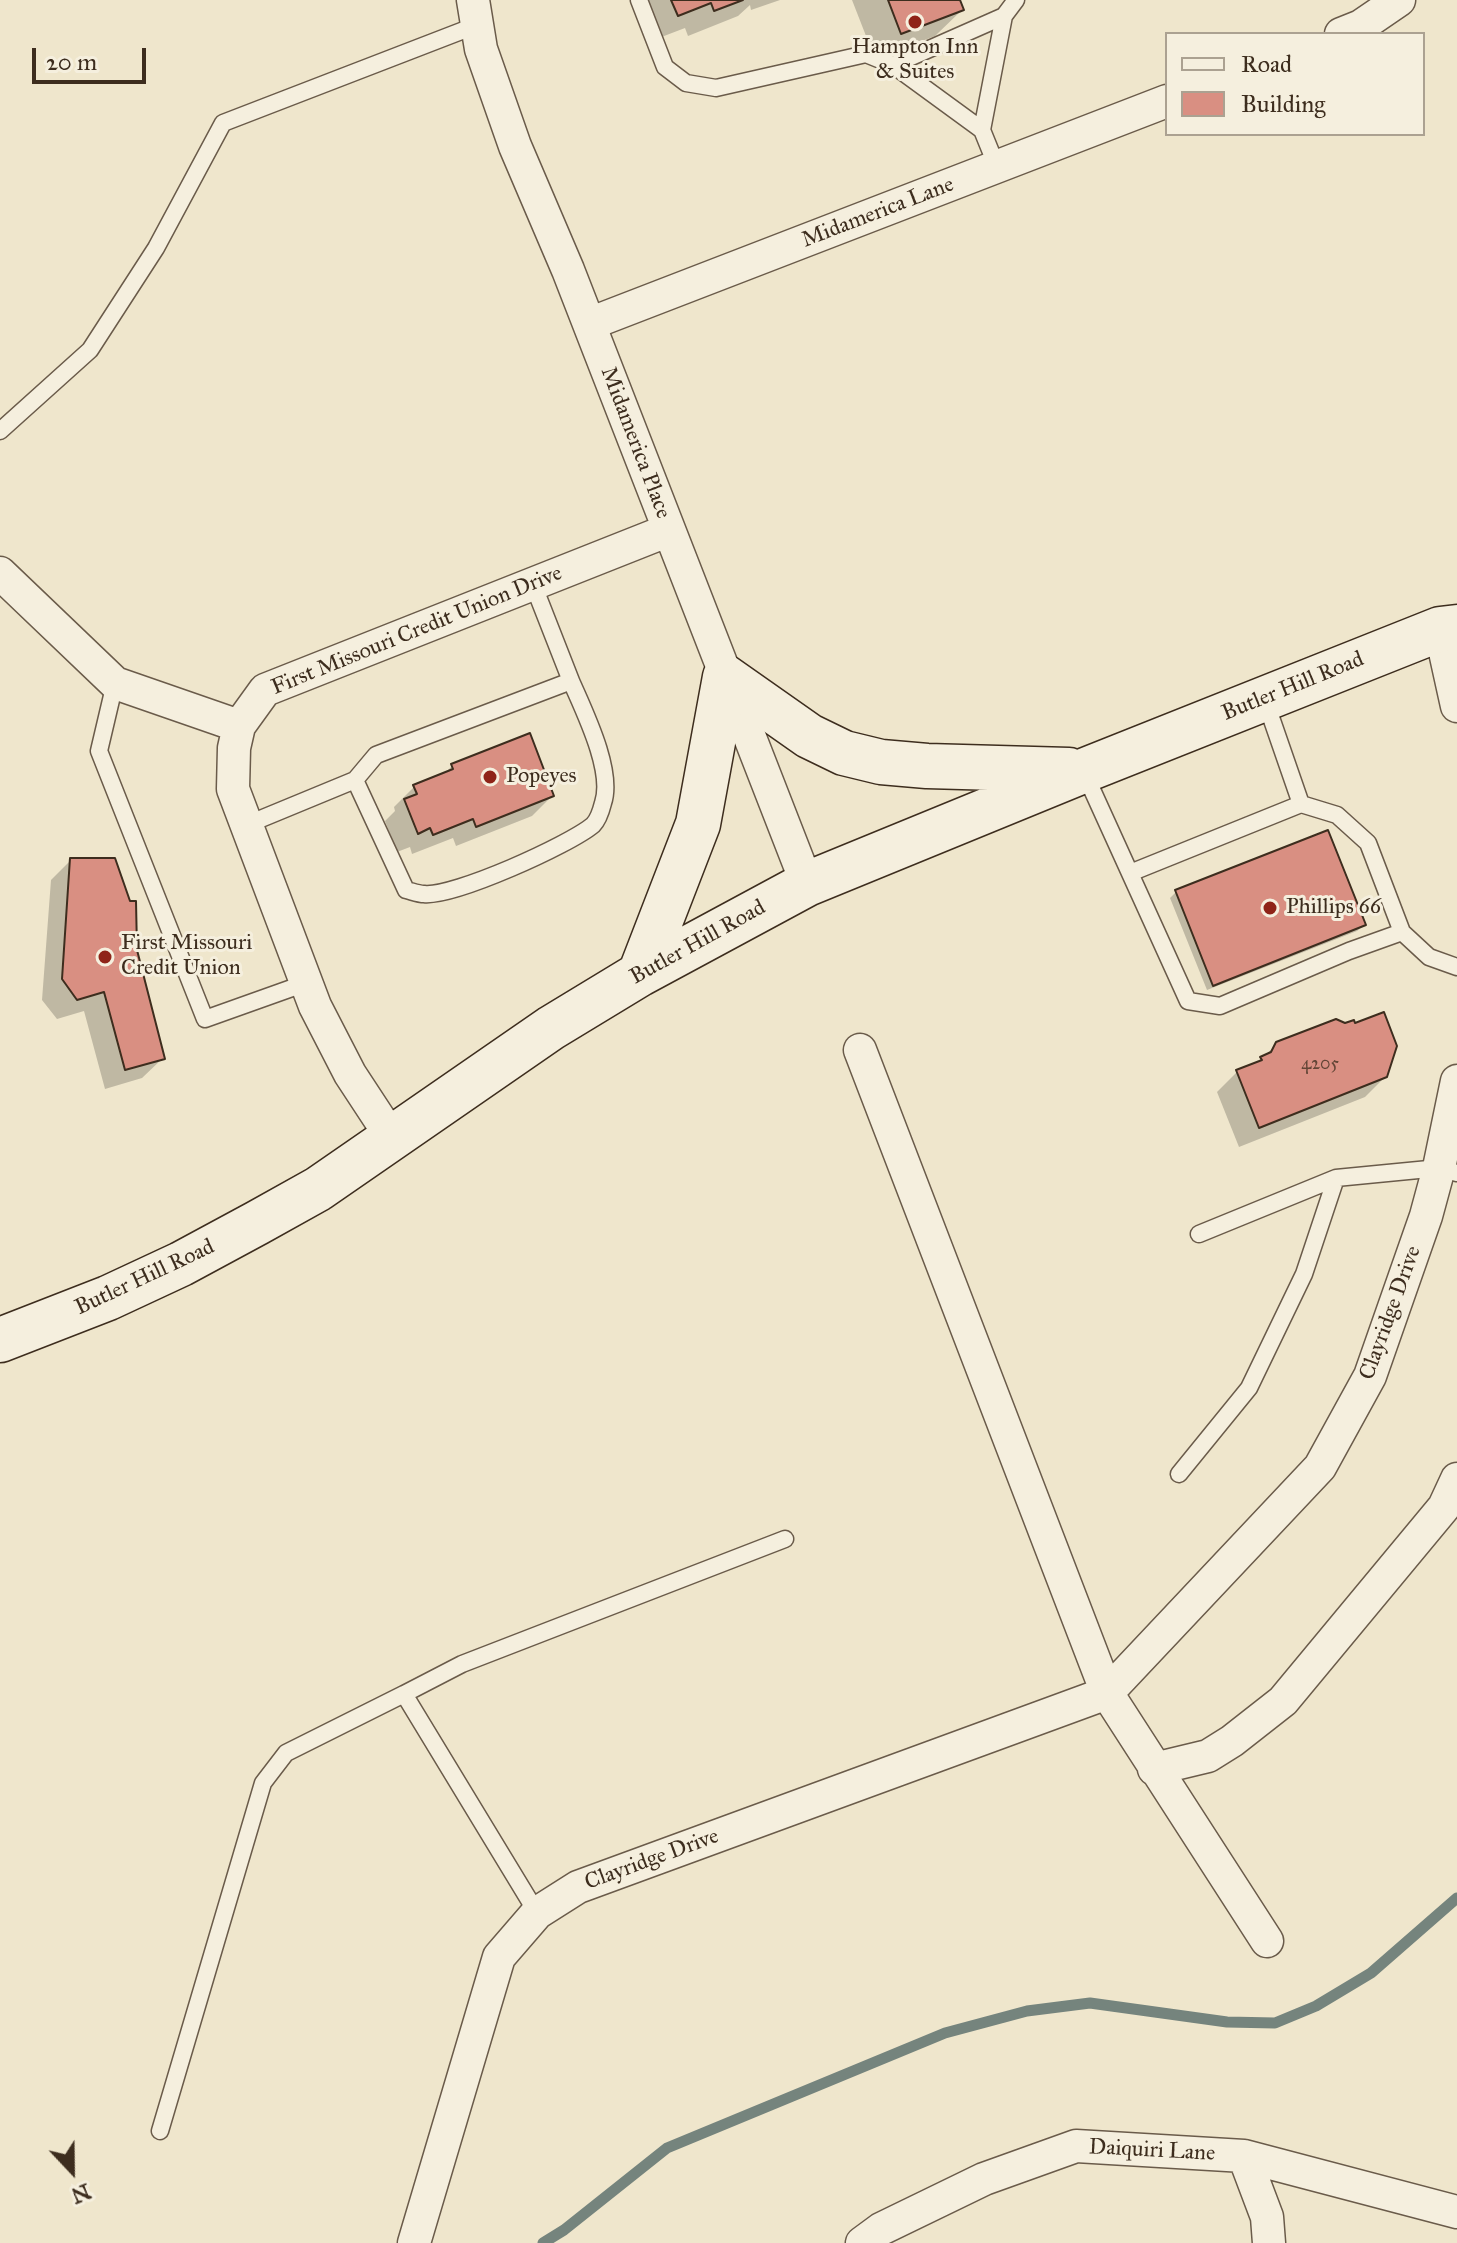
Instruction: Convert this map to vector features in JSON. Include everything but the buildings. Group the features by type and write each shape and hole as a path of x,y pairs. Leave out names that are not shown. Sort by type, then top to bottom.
{"main road":[{"name":"Butler Hill Road","path":"0,1340 108,1298 181,1264 318,1189 551,1028 640,974 807,884 1451,624"},
{"path":"640,974 698,824 725,677 809,736 844,753 881,762 927,766 1083,771"}],"street":[{"path":"1346,32 1361,26 1399,0"},
{"name":"Midamerica Place","path":"475,12 481,49 515,146 589,324 807,884"},
{"name":"Midamerica Lane","path":"589,324 1165,102"},
{"name":"First Missouri Credit Union Drive","path":"392,1138 350,1074 306,983 246,825 233,789 234,748 239,726 265,690 669,530"},
{"path":"0,573 115,683 239,726"},
{"path":"1451,624 1457,706"},
{"path":"860,1050 1107,1693 1267,1941"},
{"name":"Clayridge Drive","path":"414,2243 499,1957 537,1913 578,1887 1107,1693 1320,1467 1370,1376 1426,1216 1448,1171 1457,1081"},
{"path":"1154,1769 1208,1756 1283,1701 1444,1507 1457,1479"},
{"name":"Daiquiri Lane","path":"862,2243 881,2229 984,2179 1076,2146 1244,2156 1457,2212"},
{"path":"1244,2156 1267,2217 1269,2243"}],"lane":[{"path":"639,0 665,67 686,83 716,88 866,54 893,65 982,130 997,167"},
{"path":"982,130 1004,16 1016,0"},
{"path":"0,431 90,350 156,248 223,123 475,12"},
{"path":"893,65 1004,16"},
{"path":"355,780 406,890 425,895 471,884 577,836 596,822 605,800 603,765 590,723 533,584"},
{"path":"246,825 355,780 376,755 571,681"},
{"path":"115,683 99,751 205,1019 306,983"},
{"path":"1265,699 1301,804"},
{"path":"1083,771 1188,1001 1220,1006 1402,932"},
{"path":"1130,873 1301,804 1337,815 1368,843 1402,932 1429,957 1457,967"},
{"path":"1199,1234 1336,1178 1448,1171"},
{"path":"1179,1474 1249,1388 1304,1274 1336,1178"},
{"path":"160,2131 263,1783 286,1753 462,1664 785,1539"},
{"path":"404,1694 537,1913"}],"waterway":[{"path":"543,2243 564,2230 667,2148 945,2033 1027,2011 1090,2003 1227,2022 1275,2023 1316,2006 1371,1973 1457,1898"}],"place":[{"name":"Hampton Inn & Suites","path":"915,22"},
{"name":"Popeyes","path":"490,777"},
{"name":"Phillips 66","path":"1270,908"},
{"name":"First Missouri Credit Union","path":"105,957"}]}
